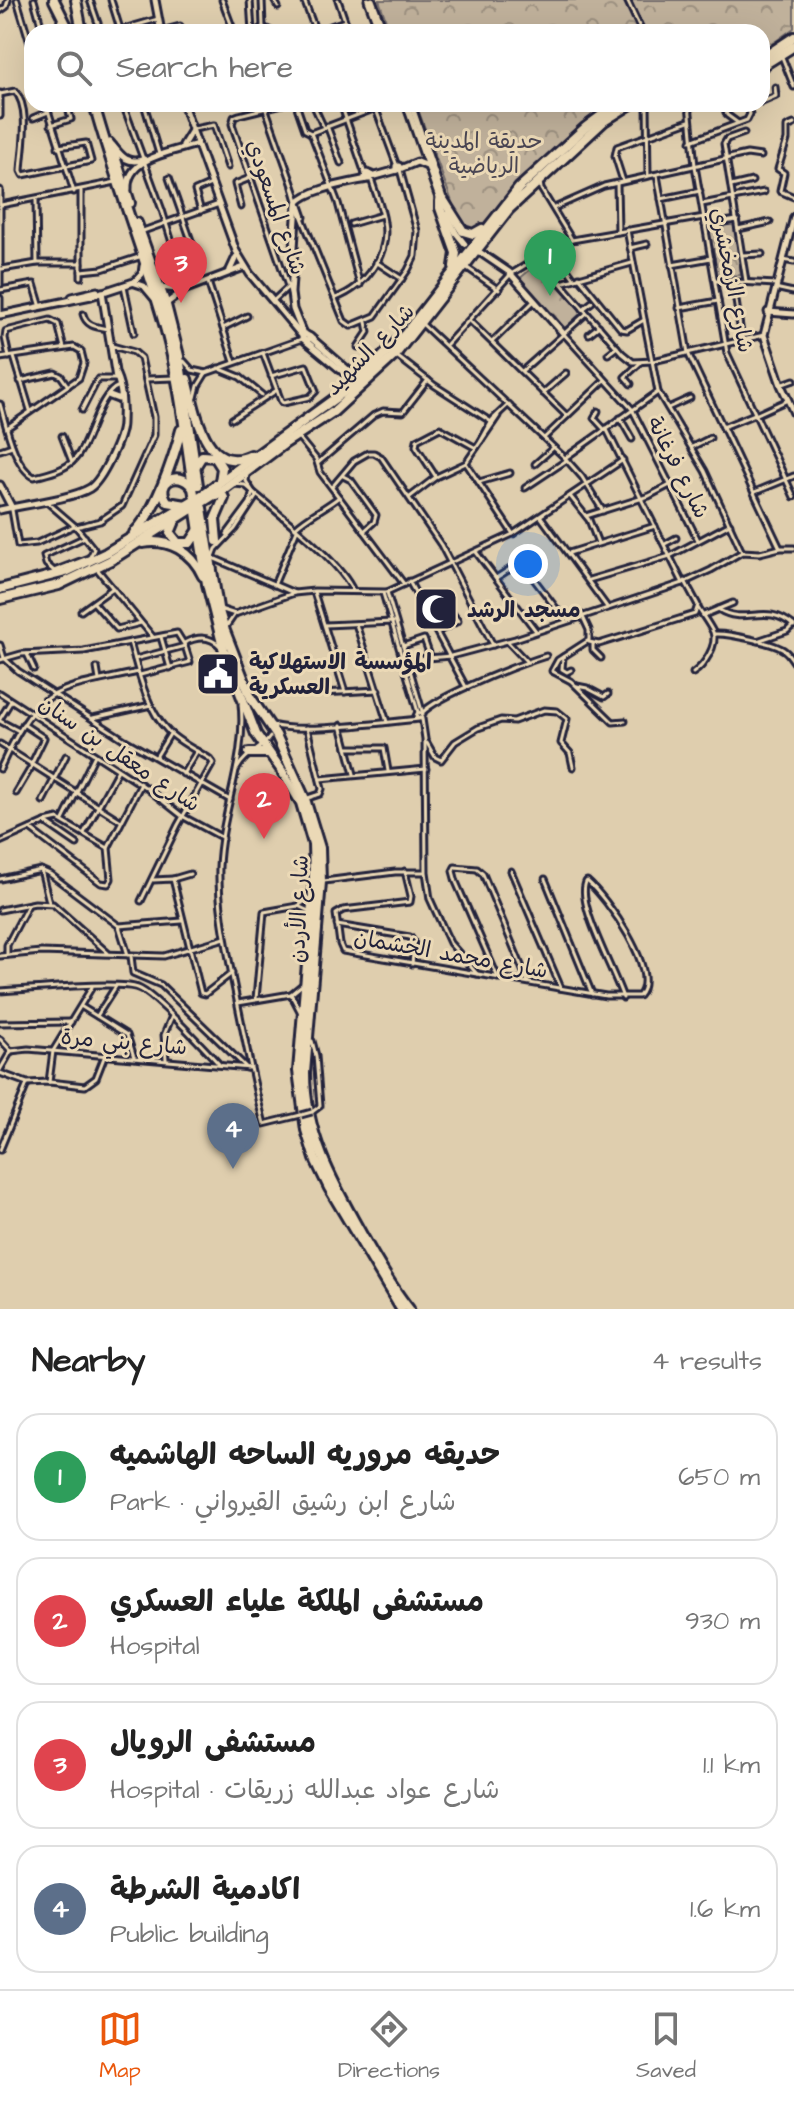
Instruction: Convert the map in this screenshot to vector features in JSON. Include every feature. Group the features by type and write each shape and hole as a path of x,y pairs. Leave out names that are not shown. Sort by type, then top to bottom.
{"highway":[{"path":"54,0 66,24"},
{"path":"75,0 79,24"},
{"path":"770,55 791,43"},
{"path":"770,55 791,43"},
{"path":"99,112 116,182 166,330 195,490"},
{"path":"100,112 160,286 207,442 222,457 245,458 276,441"},
{"name":"شارع الشهيد","path":"0,599 51,587 181,516 214,495 276,441 364,377 405,334 486,227 527,180 606,112"},
{"name":"شارع الشهيد","path":"128,544 186,505 248,470 353,396 395,355 509,209 536,188 540,178 604,121 618,112"},
{"path":"442,201 463,231 473,234 486,227"},
{"path":"442,201 456,253 452,271"},
{"path":"180,358 195,468 195,490"},
{"path":"128,544 152,505 173,457 182,425"},
{"path":"195,468 205,454 217,459 223,472 221,486"},
{"path":"186,505 168,502 164,496 164,486 168,481 179,478 187,480 195,490"},
{"path":"214,495 224,497 215,519 218,543"},
{"name":"شارع الأردن","path":"199,510 207,583 224,651 239,692 276,733 305,799 320,848 321,882 306,1096 317,1148 365,1240 409,1309"},
{"path":"181,516 170,529 175,542 190,543 202,533"},
{"name":"شارع الأردن","path":"202,533 218,608 256,734 297,795 307,822 314,859 299,1081 311,1149 337,1203 401,1309"},
{"path":"128,544 150,542 171,545 191,557 207,583"},
{"name":"شارع الشهيد","path":"0,589 93,562"},
{"path":"248,700 270,732 276,733"},
{"path":"249,753 268,751 277,746 282,748"}],"street":[{"path":"0,11 6,7 8,0"},
{"path":"17,0 24,24"},
{"path":"34,0 41,24"},
{"path":"90,0 98,24"},
{"path":"111,0 118,24"},
{"path":"222,0 230,24"},
{"path":"250,0 253,24"},
{"path":"263,0 263,24"},
{"path":"274,0 278,7"},
{"path":"304,0 313,24"},
{"path":"338,0 346,24"},
{"path":"370,0 379,24"},
{"path":"627,0 638,24"},
{"path":"156,1 159,24"},
{"path":"220,7 226,14"},
{"path":"251,11 262,14"},
{"path":"60,24 62,16"},
{"path":"142,24 158,19"},
{"path":"337,24 345,21"},
{"path":"791,43 794,60"},
{"path":"791,43 794,87"},
{"path":"770,99 776,96 775,87"},
{"path":"0,116 0,94 15,91 20,99 23,126 21,174 91,162 88,146 84,143 58,147"},
{"path":"33,118 48,112 74,192"},
{"path":"51,125 71,119 69,112"},
{"path":"126,112 186,288"},
{"path":"146,112 159,154"},
{"path":"186,112 210,184 247,276 305,338 352,376 364,377"},
{"name":"شارع المسعودي","path":"247,112 232,122 289,283"},
{"path":"266,112 304,221 347,324 366,322 375,316 413,262 418,238 402,180 377,112"},
{"path":"299,112 305,130 311,133 331,188 360,285"},
{"path":"317,112 341,163"},
{"path":"336,298 360,285 376,262 384,239 383,215 344,112"},
{"path":"311,133 362,112"},
{"path":"411,112 442,201"},
{"path":"647,112 648,177"},
{"name":"شارع الزمخشري","path":"689,112 691,141 725,344 794,497"},
{"path":"726,112 738,123"},
{"path":"691,141 738,123 749,117 749,112"},
{"path":"618,232 620,182 616,149 689,121"},
{"path":"794,124 787,127 787,140 778,169 784,173 780,191 794,197"},
{"path":"191,131 214,125 228,167"},
{"path":"416,125 452,227 466,243"},
{"path":"185,146 191,131"},
{"path":"744,133 724,142 746,281"},
{"path":"110,142 125,159 144,161"},
{"path":"129,202 129,178 134,168 159,154 195,143"},
{"path":"195,143 210,184"},
{"path":"185,146 198,155"},
{"path":"398,168 419,159 423,150"},
{"path":"554,208 599,187 747,154 761,156"},
{"path":"305,338 293,309 289,283 298,203 315,192 417,162 429,167"},
{"path":"657,175 688,353 780,548"},
{"path":"169,178 194,249"},
{"path":"241,207 235,184 250,178"},
{"path":"731,186 752,181"},
{"path":"1,205 116,182"},
{"path":"201,211 195,191 210,184"},
{"path":"536,188 554,208 572,240"},
{"path":"0,190 0,288 34,284 40,304"},
{"path":"81,191 81,277"},
{"path":"661,199 700,191"},
{"path":"702,204 764,192"},
{"path":"36,200 37,263"},
{"path":"140,232 218,205"},
{"path":"218,205 236,257 272,302"},
{"path":"351,224 383,215"},
{"path":"447,344 510,275 552,249 572,240 704,217"},
{"path":"794,217 764,335 794,413"},
{"path":"705,225 737,220"},
{"path":"738,229 770,222"},
{"path":"627,230 658,392 692,447 742,552"},
{"path":"630,248 647,244"},
{"path":"552,249 621,329 627,330 644,320"},
{"path":"480,254 510,275 563,333"},
{"path":"742,255 762,254"},
{"path":"231,271 236,257"},
{"path":"538,257 629,360 640,363 653,361 764,335"},
{"path":"0,313 124,286 142,274 143,258 81,271"},
{"path":"671,265 711,258"},
{"path":"783,260 794,262"},
{"path":"376,262 402,279"},
{"path":"0,270 37,263 81,263"},
{"path":"561,283 632,263"},
{"path":"167,308 170,299 186,288 242,266"},
{"path":"465,266 499,290"},
{"path":"499,290 516,281 525,266"},
{"path":"231,271 247,276"},
{"path":"207,280 234,362"},
{"path":"516,281 563,333"},
{"path":"715,281 746,281 793,292"},
{"path":"733,281 742,340"},
{"path":"134,282 144,286 156,300"},
{"path":"272,302 289,283"},
{"path":"124,286 134,333"},
{"path":"160,286 186,288"},
{"path":"0,313 102,292"},
{"path":"0,510 87,490 100,478 121,430 117,378 102,292"},
{"path":"91,296 104,303"},
{"path":"0,298 0,313"},
{"path":"679,308 718,301"},
{"path":"492,342 533,302"},
{"path":"522,371 592,302"},
{"path":"768,312 794,314"},
{"path":"83,314 84,320 91,325 109,329"},
{"path":"223,328 247,316"},
{"path":"30,412 5,338 6,331 50,320 58,324 64,348"},
{"path":"470,321 567,416"},
{"path":"358,347 368,332 366,322"},
{"path":"421,323 447,344 566,459 603,511"},
{"path":"589,334 599,326"},
{"name":"شارع فرغانة","path":"563,333 632,409 698,540"},
{"path":"180,358 192,370 206,373 305,338"},
{"path":"0,485 12,508 18,545 37,543 117,512 132,489 154,435 154,417 139,354 112,346"},
{"path":"608,354 617,347"},
{"path":"0,358 64,348 78,348 83,356 81,376 7,428"},
{"path":"263,353 271,376 284,404 310,397 316,391 306,366 271,376"},
{"path":"395,355 428,380 494,420"},
{"path":"631,384 625,377 640,363"},
{"path":"218,368 240,377 263,396"},
{"path":"20,381 55,373 68,386"},
{"path":"194,407 198,386 206,373"},
{"path":"543,393 566,373"},
{"path":"346,391 352,376"},
{"path":"82,410 98,379 117,378"},
{"path":"146,379 176,378"},
{"path":"318,464 374,415 383,411 403,412 428,380"},
{"path":"544,438 605,380"},
{"path":"781,385 794,380"},
{"path":"0,404 12,446 27,474 33,477 72,462 77,457 108,397 118,388"},
{"path":"232,419 262,401 263,396 277,390"},
{"path":"525,488 658,392"},
{"path":"108,397 119,401"},
{"path":"668,408 690,398"},
{"path":"723,427 788,400"},
{"path":"409,498 436,477 466,463 494,420 509,404"},
{"path":"598,411 594,418 605,428 623,460 670,556 714,634 705,662 693,673"},
{"path":"620,418 632,439"},
{"path":"436,477 418,449 417,440 440,428 476,448"},
{"path":"297,435 318,464 320,472 406,582 467,688"},
{"path":"62,436 72,462"},
{"path":"692,447 710,438"},
{"path":"0,450 12,446"},
{"path":"535,464 553,448"},
{"path":"332,487 354,461 374,453 381,457 441,545 493,645"},
{"path":"218,608 235,614 294,593 314,591 385,593 513,534 623,460"},
{"path":"466,463 513,534"},
{"path":"248,470 246,481 254,494"},
{"path":"479,482 510,473"},
{"path":"342,476 351,480 375,512 374,522 364,531"},
{"path":"755,492 794,476"},
{"path":"221,486 242,484 336,567 353,591"},
{"path":"586,516 642,499 672,484"},
{"path":"212,573 218,543 254,494"},
{"path":"569,495 586,516 598,543"},
{"path":"56,508 59,497"},
{"path":"274,585 296,529 312,513 326,508 339,497"},
{"path":"43,500 56,508 85,537 94,549 93,562 153,637"},
{"path":"540,516 607,607"},
{"path":"589,580 670,556 730,524"},
{"path":"569,553 655,526"},
{"path":"202,533 218,543"},
{"path":"53,574 43,560 44,556 85,537"},
{"path":"665,544 676,538"},
{"path":"406,661 451,656 507,641 684,582 742,552 794,548"},
{"path":"476,552 536,631"},
{"path":"213,558 294,593"},
{"path":"496,578 522,562 565,620"},
{"path":"81,611 113,588"},
{"path":"314,591 345,692"},
{"path":"385,593 425,739 426,872 431,905 442,930 458,954 477,974"},
{"path":"94,603 117,629 141,623"},
{"path":"703,615 733,603"},
{"path":"437,632 458,621 446,605"},
{"path":"587,642 593,644 695,614 698,608"},
{"path":"718,609 731,616 747,617 761,612 777,615 793,626 790,630 757,641"},
{"path":"225,631 235,614"},
{"path":"582,615 590,636 587,642 555,662 552,671 577,686 613,722 625,721"},
{"path":"325,625 394,621"},
{"path":"394,621 406,661"},
{"path":"356,624 387,722"},
{"path":"0,769 1,762 30,713 53,693 99,680 190,662 184,645 174,632 84,651 27,654 2,659"},
{"path":"714,634 728,634 782,649 794,662"},
{"path":"161,635 170,668"},
{"path":"135,659 209,638 224,651"},
{"path":"403,646 424,639 430,658"},
{"path":"507,641 526,662"},
{"path":"130,642 152,705 170,734 213,763 182,816 141,901"},
{"path":"593,644 593,650 601,658"},
{"path":"0,645 2,659 183,774 230,800"},
{"path":"27,654 34,669"},
{"path":"268,751 276,733 307,726 409,720 467,688 546,656"},
{"path":"563,657 562,669 571,670"},
{"path":"97,668 99,680"},
{"path":"577,686 604,697 608,694"},
{"path":"322,693 378,690"},
{"path":"239,692 242,722 219,870 225,938 249,1068 264,1124 312,1112 320,1106 310,1047"},
{"name":"شارع معقل بن سنان","path":"0,693 141,784 182,816 223,838"},
{"path":"11,701 0,720 19,731"},
{"path":"93,718 152,705"},
{"path":"425,739 435,757 441,760 455,742 478,728 501,720 517,720 539,710 553,710 567,719 561,743 570,753 573,767"},
{"path":"16,793 44,738 23,724"},
{"path":"341,725 354,774"},
{"path":"305,799 322,792 307,726"},
{"path":"156,757 170,734"},
{"path":"0,744 121,821"},
{"path":"347,748 384,748 388,771"},
{"path":"183,774 197,751"},
{"path":"235,773 249,753"},
{"path":"63,820 95,755"},
{"path":"43,801 66,756"},
{"path":"320,779 426,769"},
{"path":"84,833 118,770"},
{"path":"30,829 105,885 111,881 108,848 141,784"},
{"path":"0,842 45,822 63,820 108,848"},
{"path":"45,822 77,844"},
{"path":"498,978 456,882 455,867 477,869 483,874 529,983"},
{"path":"41,870 49,902"},
{"path":"0,879 41,870 119,926 133,973 161,985 249,1068"},
{"path":"321,882 405,871 426,872"},
{"name":"شارع محمد الخشمان","path":"405,871 410,902 343,910 336,914 343,951 623,998"},
{"path":"511,871 561,988"},
{"path":"153,880 190,874"},
{"path":"173,879 200,990 205,994 232,972"},
{"path":"545,879 592,994"},
{"path":"587,881 636,949 643,967 645,987 639,996 623,998 588,911 584,891 587,881"},
{"path":"256,999 264,914 270,910 298,906 313,895"},
{"path":"0,904 1,910 49,902 59,907 108,953"},
{"path":"7,955 7,945 28,905"},
{"path":"298,906 311,912"},
{"path":"119,926 182,921"},
{"path":"337,925 410,937 414,943 412,964"},
{"path":"0,956 41,952 164,956 225,938"},
{"path":"238,1003 291,994 307,978"},
{"path":"97,1016 116,986"},
{"path":"0,991 116,986 140,989 172,1016 220,1065"},
{"path":"49,1082 53,1051 92,987"},
{"path":"291,994 302,1018"},
{"path":"81,1007 127,1035 134,1057"},
{"path":"167,1060 164,1035 172,1016"},
{"path":"0,1023 71,1022"},
{"path":"0,1039 11,1051 0,1069 27,1083 90,1084 98,1075 105,1055"},
{"name":"شارع بني مرة","path":"11,1051 21,1048 249,1068"},
{"path":"0,1150 27,1083"},
{"path":"0,1127 8,1131"}],"green space":[{"path":"379,0 794,0 794,28 770,45 770,24 387,24"},
{"name":"حديقة المدينة الرياضية","path":"419,112 600,112 536,165 484,223 474,230 461,226"},
{"path":"734,220 741,275 718,276 708,224"},
{"path":"538,263 582,312 563,330 518,280"}],"place":[{"name":"حديقه مروريه الساحه الهاشميه","path":"550,296"},
{"name":"مستشفى الرويال","path":"181,303"},
{"name":"مسجد الرشد","path":"436,609"},
{"name":"المؤسسة الاستهلاكية العسكرية","path":"218,674"},
{"name":"مستشفى الملكة علياء العسكري","path":"264,839"},
{"name":"اكادمية الشرطة","path":"233,1169"}]}
